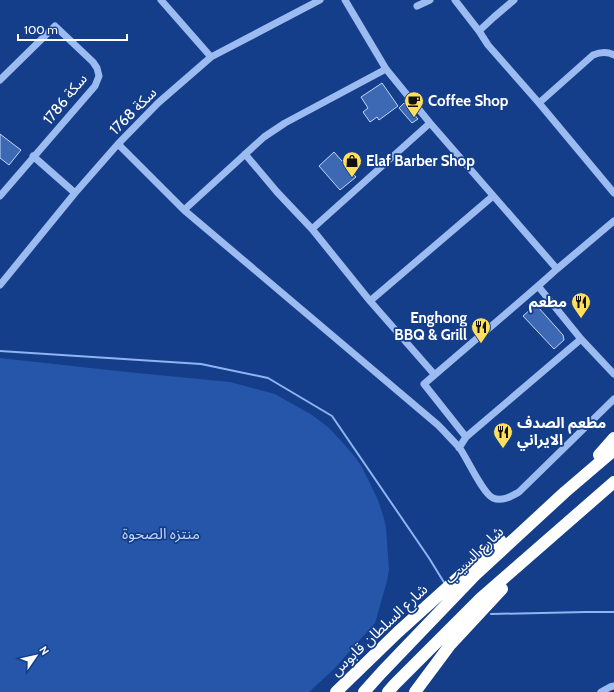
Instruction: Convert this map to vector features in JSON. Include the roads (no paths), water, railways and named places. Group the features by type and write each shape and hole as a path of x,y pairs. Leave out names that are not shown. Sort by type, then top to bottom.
{"highway":[{"path":"565,492 614,438"},
{"name":"شارع السيب","path":"364,692 475,575 565,492 614,450"},
{"path":"388,692 481,598 614,482"},
{"name":"شارع السلطان قابوس","path":"336,692 398,632 506,535 537,518"},
{"path":"415,692 450,645 537,550"}],"street":[{"path":"161,0 211,57"},
{"name":"سكة 1768","path":"0,285 75,193 118,144 158,103 211,57 320,0"},
{"path":"345,0 386,69 493,196 557,269"},
{"path":"417,6 430,0"},
{"path":"455,0 488,45 539,103 614,193"},
{"path":"479,31 514,0"},
{"name":"سكة 1786","path":"0,80 56,26 88,57 97,68 99,76 95,86 0,196"},
{"path":"539,103 597,53 608,52 614,55"},
{"path":"184,210 264,137 285,123 386,69"},
{"path":"312,229 430,122"},
{"path":"118,144 184,210 438,425 459,448 485,491 493,498 503,499 520,492 614,398"},
{"path":"245,154 277,192 312,229 370,301 434,374"},
{"path":"33,156 75,193"},
{"path":"370,301 493,196"},
{"path":"466,437 424,384 614,221"},
{"path":"538,286 581,339 614,374"},
{"path":"459,448 466,437 581,339"},
{"path":"603,492 614,487"},
{"path":"601,692 614,686"}],"waterway":[{"path":"0,351 201,364 268,378 332,416 429,558 445,584"},
{"path":"491,614 614,612"}],"place":[{"name":"Coffee Shop","path":"414,118"},
{"name":"Elaf Barber Shop","path":"352,178"},
{"name":"مطعم","path":"581,319"},
{"name":"Enghong BBQ & Grill","path":"481,344"},
{"name":"مطعم الصدف الايراني","path":"503,449"}],"park label":[{"name":"منتزه الصحوة","path":"161,534"}]}
